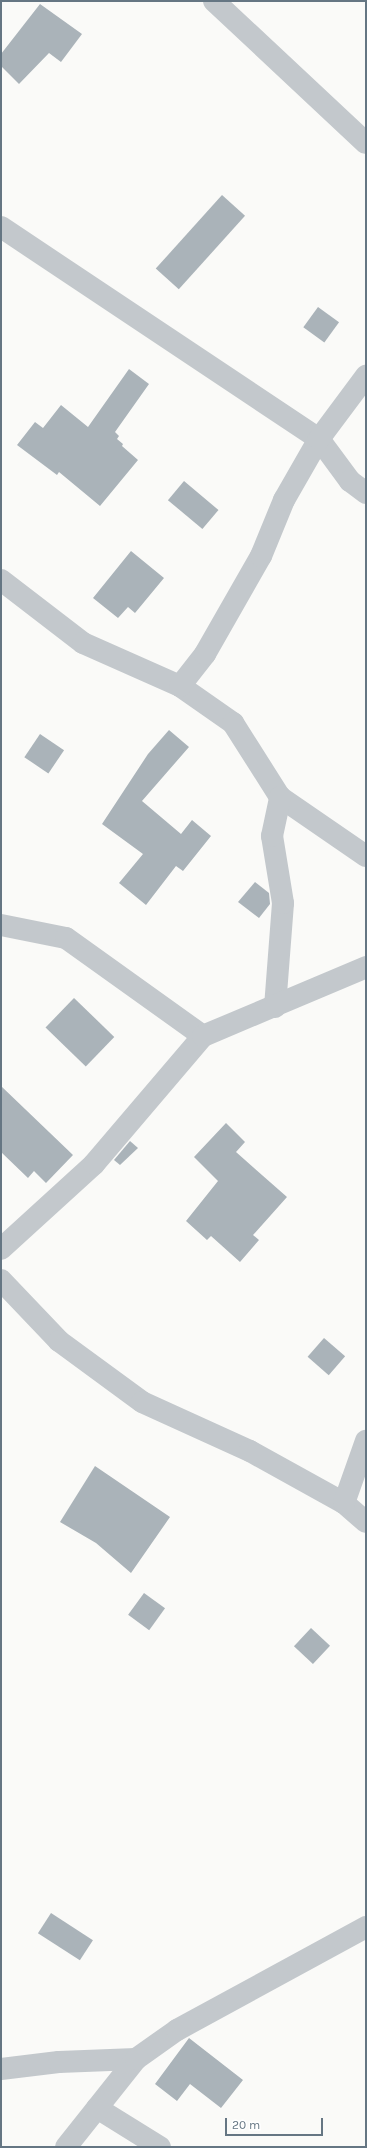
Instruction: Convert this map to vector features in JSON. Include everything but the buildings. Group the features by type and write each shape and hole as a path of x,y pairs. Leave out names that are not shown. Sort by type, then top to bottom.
{"street":[{"path":"214,1 366,143"},
{"path":"1,227 319,439 350,482 366,493"},
{"path":"180,686 205,654 261,556 284,500 319,439 366,376"},
{"path":"1,580 83,643 180,686 233,723 280,797 366,856"},
{"path":"274,1007 283,903 272,836 280,797"},
{"path":"1,925 66,938 203,1036"},
{"path":"1,1249 94,1164 203,1036 366,967"},
{"path":"1,1280 59,1341 142,1402 250,1451 344,1503 366,1522"},
{"path":"344,1503 366,1441"},
{"path":"66,2147 136,2059 177,2030 235,2001 366,1927"},
{"path":"1,2069 59,2062 136,2059"},
{"path":"97,2108 160,2147"}]}
